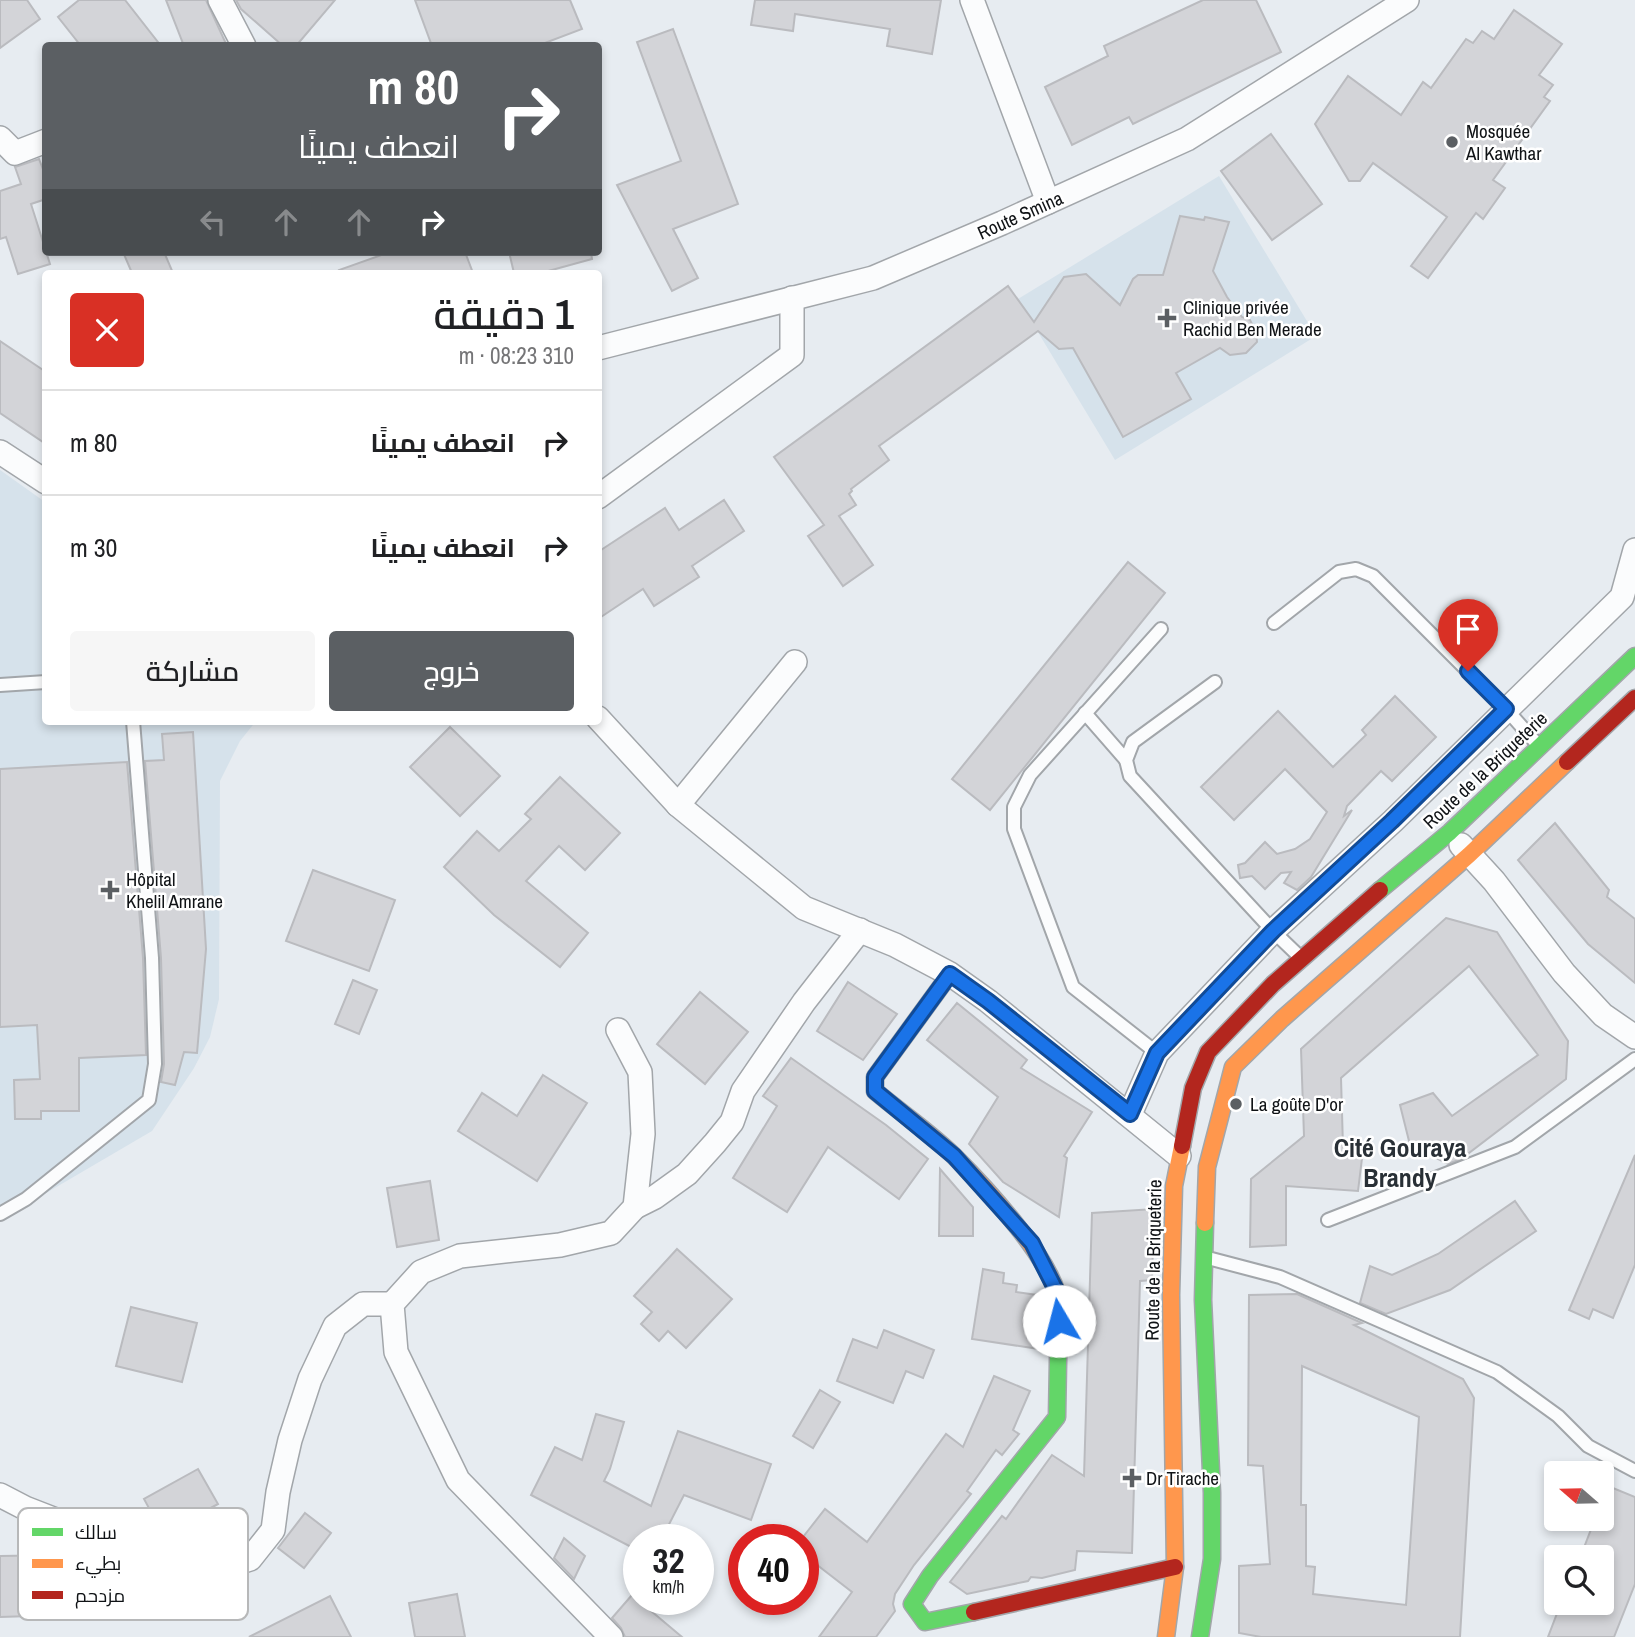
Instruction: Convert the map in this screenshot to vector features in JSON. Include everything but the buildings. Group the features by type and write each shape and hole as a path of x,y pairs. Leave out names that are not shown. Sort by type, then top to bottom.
{"street":[{"path":"220,0 242,42"},
{"path":"972,0 1048,202"},
{"name":"Route Smina","path":"602,347 873,278 1187,139 1407,0"},
{"path":"0,138 15,153 42,143"},
{"path":"602,494 792,355 792,298"},
{"path":"0,452 42,479"},
{"path":"1130,1114 1157,1053 1273,931 1392,821 1506,709 1628,601 1635,550"},
{"name":"Route de la Briqueterie","path":"1166,1637 1175,1567 1171,1295 1174,1186 1193,1088 1208,1052 1273,984 1450,832 1635,656"},
{"path":"678,805 795,662"},
{"path":"1200,1637 1212,1559 1212,1493 1203,1300 1207,1167 1233,1067 1282,1019 1469,855 1635,698"},
{"path":"602,722 678,805 804,908 860,930 950,974 988,1001 1179,1156"},
{"path":"1450,832 1494,881 1564,973 1603,1015 1635,1037"},
{"path":"611,1637 458,1480 396,1352 392,1304 421,1272 460,1256 560,1245 611,1233 635,1207 655,1197 687,1174 732,1122 743,1091 804,1002 860,930"},
{"path":"950,974 875,1077 875,1091 954,1156 1032,1243 1059,1296 1057,1418 930,1576 912,1604 925,1622 1175,1567"},
{"path":"618,1030 640,1072 643,1135 635,1207"},
{"path":"248,1560 273,1530 278,1492 290,1440 310,1379 335,1326 363,1304 392,1304"},
{"path":"0,1495 25,1508"},
{"path":"0,1516 18,1510"}],"lane":[{"path":"1274,623 1339,572 1356,569 1373,576 1506,709 1540,747"},
{"path":"1157,1053 1073,987 1014,829 1014,807 1030,775 1161,628"},
{"path":"0,685 42,682"},
{"path":"1126,760 1133,742 1215,682"},
{"path":"1085,713 1126,760 1130,776 1273,931 1302,958"},
{"path":"0,1214 26,1199 149,1100 155,1064 152,958 133,725"},
{"path":"1328,1220 1515,1147 1635,1059"},
{"path":"1204,1257 1280,1277 1497,1372 1558,1416 1588,1446 1635,1471"}],"shaded area":[{"name":"Clinique privée Rachid Ben Merade","path":"1219,176 1316,336 1115,460 1018,299"},
{"name":"Hôpital Khelil Amrane","path":"0,470 42,500 42,725 253,725 240,741 220,781 219,999 210,1037 194,1068 152,1131 0,1220"}],"traffic: fast":[{"path":"1380,890 1450,832 1635,656"},
{"path":"1200,1637 1212,1559 1212,1493 1203,1300 1205,1223"},
{"path":"974,1612 925,1622 912,1604 930,1576 1057,1417 1059,1306"}],"traffic: slow":[{"path":"1205,1223 1207,1167 1233,1067 1282,1019 1469,855 1567,762"},
{"path":"950,974 875,1077 875,1091 946,1148 1001,1206 1047,1270 1056,1289 1059,1306"},
{"path":"1166,1637 1175,1567 1171,1295 1174,1186 1182,1146"}],"traffic: jam":[{"path":"1567,762 1635,698"},
{"path":"1182,1146 1193,1088 1208,1052 1273,984 1380,890"},
{"path":"974,1612 1175,1567"}],"place":[{"name":"Mosquée Al Kawthar","path":"1452,142"},
{"name":"Clinique privée Rachid Ben Merade","path":"1167,318"},
{"name":"Hôpital Khelil Amrane","path":"110,890"},
{"name":"La goûte D'or","path":"1236,1104"},
{"name":"Dr Tirache","path":"1132,1478"}],"district":[{"name":"Cité Gouraya Brandy","path":"1400,1162"}],"route":[{"path":"1059,1321 1059,1296 1032,1243 954,1156 875,1091 875,1077 950,974 1130,1114 1157,1053 1273,931 1392,821 1506,709 1468,671"}]}
